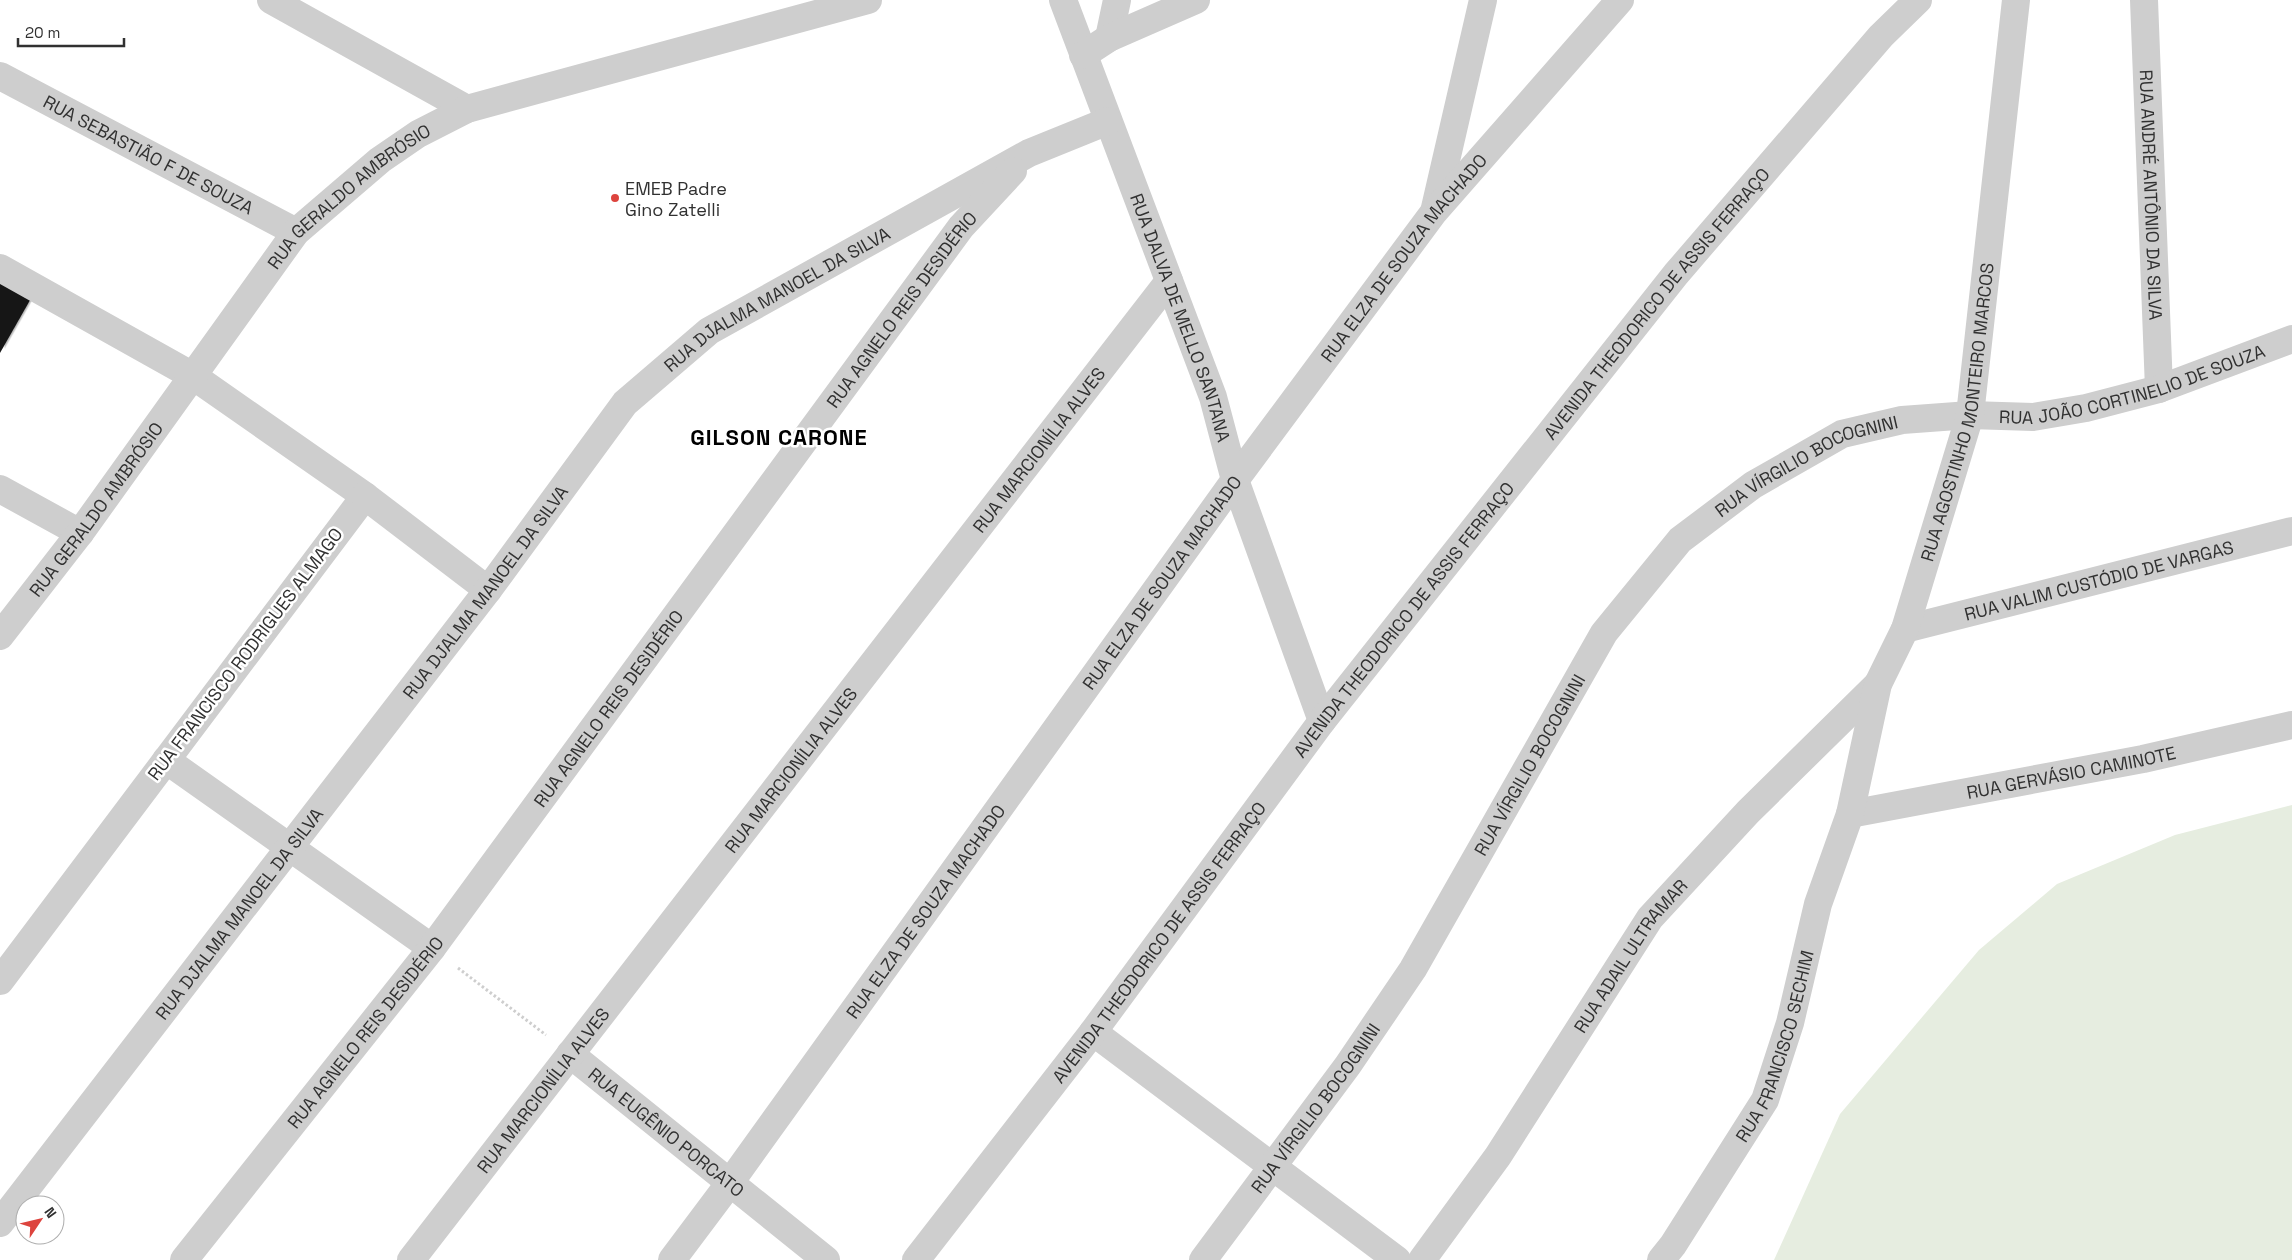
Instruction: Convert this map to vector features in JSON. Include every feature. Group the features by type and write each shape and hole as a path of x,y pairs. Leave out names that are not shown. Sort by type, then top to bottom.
{"street":[{"path":"271,0 467,110"},
{"name":"RUA GERALDO AMBRÓSIO","path":"0,636 80,532 296,232 380,160 418,134 467,110 868,0"},
{"name":"RUA DALVA DE MELLO SANTANA","path":"1063,0 1082,55 1213,397 1235,480 1322,721"},
{"path":"1109,38 1118,0"},
{"path":"1082,55 1109,38 1196,0"},
{"path":"1434,212 1483,0"},
{"name":"RUA ELZA DE SOUZA MACHADO","path":"672,1260 729,1184 1235,480 1434,212 1620,0"},
{"name":"AVENIDA THEODORICO DE ASSIS FERRAÇO","path":"916,1260 1093,1032 1322,721 1676,274 1881,36 1918,0"},
{"name":"RUA AGOSTINHO MONTEIRO MARCOS","path":"1850,814 1878,684 1905,629 1970,415 2016,0"},
{"name":"RUA ANDRÉ ANTÔNIO DA SILVA","path":"2144,0 2159,389"},
{"name":"RUA SEBASTIÃO F DE SOUZA","path":"0,76 296,232"},
{"name":"RUA DJALMA MANOEL DA SILVA","path":"0,1223 488,590 625,403 709,332 1029,153 1108,121"},
{"name":"RUA AGNELO REIS DESIDÉRIO","path":"184,1260 432,948 962,227 1029,153"},
{"path":"0,268 193,376 365,496 488,590"},
{"name":"RUA MARCIONÍLIA ALVES","path":"411,1260 1169,281"},
{"name":"RUA JOÃO CORTINELIO DE SOUZA","path":"1970,415 2033,417 2086,408 2159,389 2292,339"},
{"name":"RUA VÍRGILIO BOCOGNINI","path":"1202,1260 1348,1065 1413,969 1604,633 1680,540 1753,485 1842,434 1902,420 1970,415"},
{"path":"0,489 80,532"},
{"name":"RUA FRANCISCO RODRIGUES ALMAGO","path":"0,981 365,496"},
{"name":"RUA VALIM CUSTÓDIO DE VARGAS","path":"1905,629 2292,531"},
{"name":"RUA ADAIL ULTRAMAR","path":"1422,1260 1498,1156 1650,918 1748,812 1878,684"},
{"name":"RUA GERVÁSIO CAMINOTE","path":"1850,814 2143,759 2292,725"},
{"path":"166,760 432,948"},
{"name":"RUA FRANCISCO SECHIM","path":"1661,1260 1672,1246 1764,1100 1790,1023 1818,904 1850,814"},
{"path":"1093,1032 1270,1167 1397,1260"},
{"name":"RUA EUGÊNIO PORCATO","path":"570,1054 729,1184 826,1260"}],"path":[{"path":"432,948 570,1054"}],"shaded area":[{"path":"2292,805 2292,1260 1774,1260 1840,1114 1979,950 2057,884 2175,835"}],"building":[{"path":"0,276 33,295 0,353"}],"place":[{"name":"EMEB Padre Gino Zatelli","path":"615,198"}],"district":[{"name":"GILSON CARONE","path":"779,437"}]}
